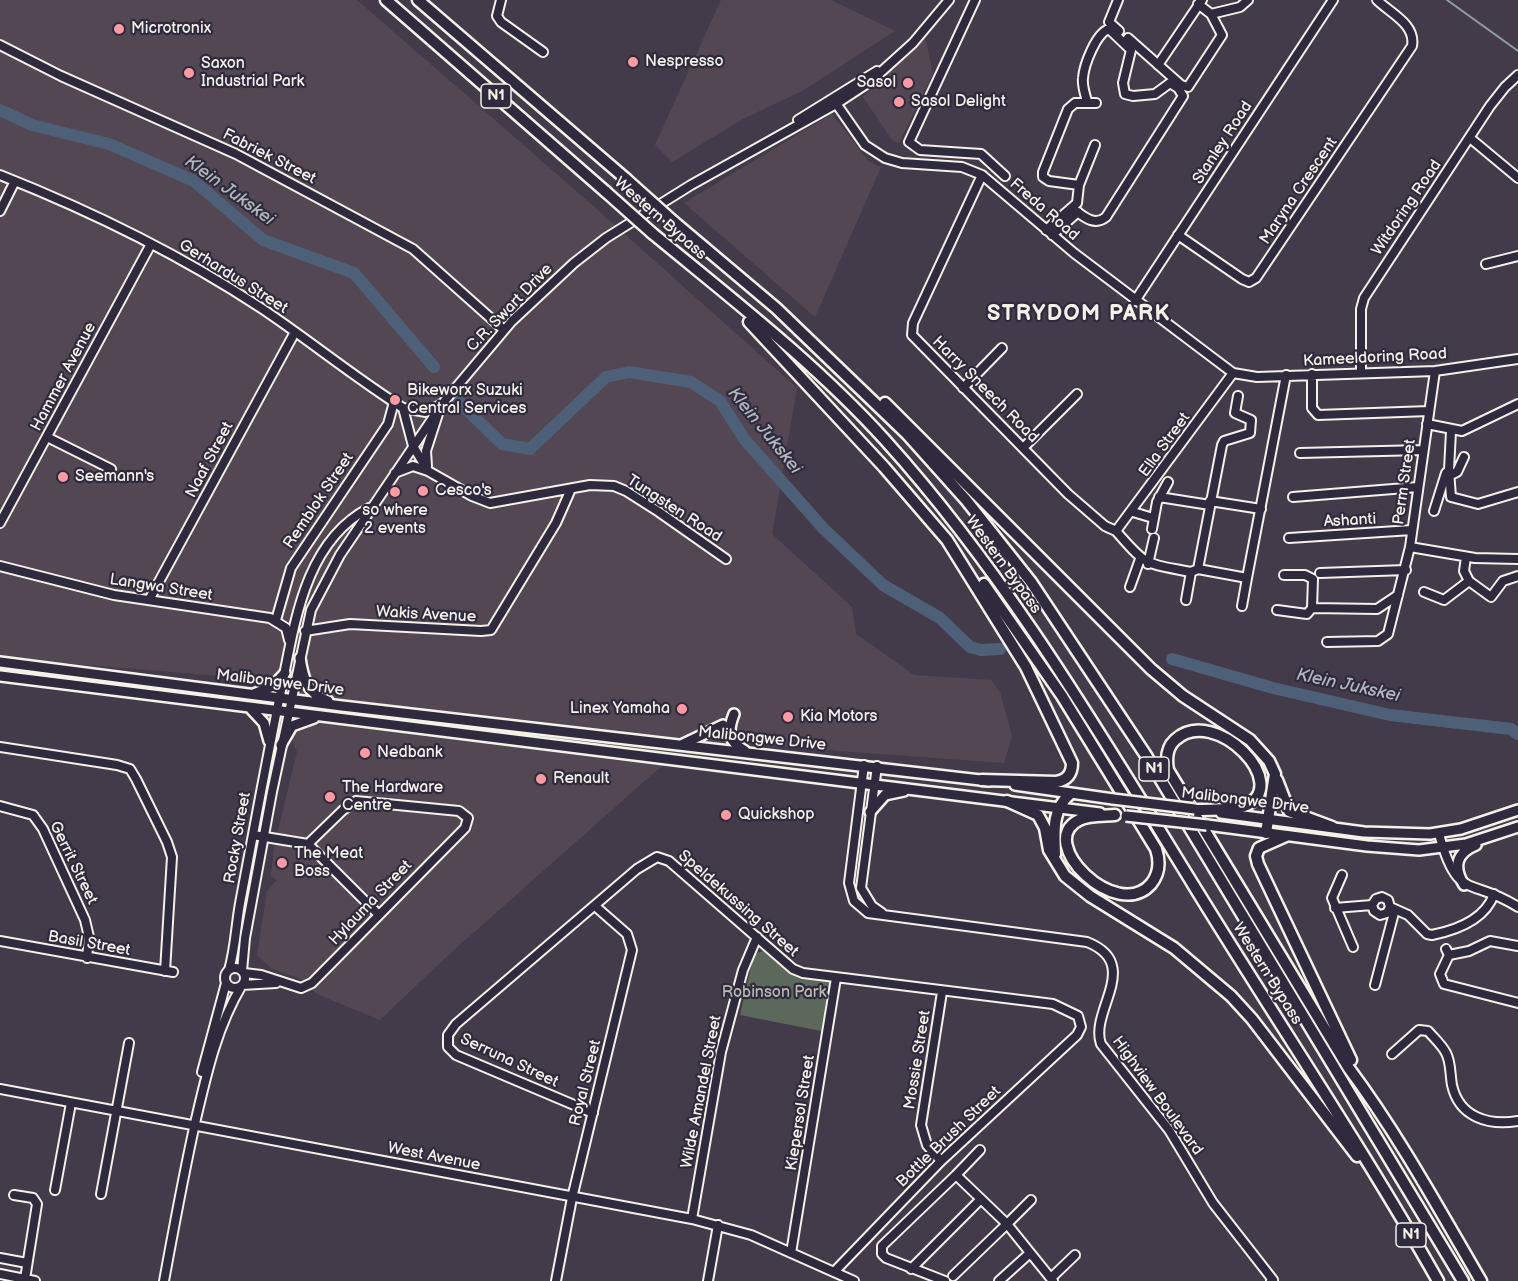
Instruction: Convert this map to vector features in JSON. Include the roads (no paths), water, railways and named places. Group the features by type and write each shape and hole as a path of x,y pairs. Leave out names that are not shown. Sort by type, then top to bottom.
{"highway":[{"name":"Western Bypass","path":"386,0 652,233 816,372 883,438 943,508 1005,590 1121,766 1438,1281"},
{"name":"Western Bypass","path":"418,0 776,308 907,434 966,500 1031,582 1147,757 1463,1281"},
{"path":"719,288 884,467 947,540 1018,630 1062,696 1156,849 1159,861 1156,876 1148,887 1137,893 1122,894 1096,883 1077,868 1067,851 1067,834 1075,822 1086,818 1121,815"},
{"path":"776,308 908,424 1151,669 1184,696 1250,740 1269,761 1282,800 1289,811 1332,827"},
{"path":"947,540 1026,667 1072,763 1072,769 1067,778 1056,782 982,780"},
{"path":"1196,809 1247,805 1255,798 1261,779 1257,768 1238,747 1218,735 1195,730 1186,732 1171,743 1167,753 1168,770 1481,1281"},
{"path":"1266,833 1275,774"},
{"path":"1055,860 1054,838 1058,808 1070,794"},
{"path":"1007,801 1038,815 1045,828 1049,850 1065,876 1174,948 1231,996 1252,1019 1312,1102 1383,1189"},
{"path":"1286,836 1259,848 1256,856 1258,864 1369,1095"}],"main road":[{"path":"300,658 303,677 309,689 323,699 342,706"},
{"name":"Malibongwe Drive","path":"0,662 291,700 679,746 877,766 1070,794 1364,832 1439,834 1518,810"},
{"path":"252,695 273,686 285,673"},
{"name":"Malibongwe Drive","path":"0,676 596,752 874,783 1367,846 1419,850 1443,848 1491,836 1518,826"},
{"path":"249,708 264,723 269,741"},
{"path":"734,714 729,734 737,746 747,753"},
{"path":"281,745 292,726 322,717"},
{"path":"679,746 723,724"},
{"path":"870,812 885,795 915,789"},
{"path":"1464,885 1456,867 1459,857 1491,836"}],"street":[{"path":"501,0 497,16 501,22 543,52"},
{"name":"C.R. Swart Drive","path":"288,712 305,631 325,580 370,507 412,446 442,405 504,330 546,286 606,238 691,184 871,81 913,43 949,0"},
{"path":"975,0 909,142 920,150 981,154 1005,176"},
{"path":"1118,0 1111,12 1110,24 1181,85 1188,87 1222,38 1221,30 1200,2 1158,65"},
{"path":"1211,14 1240,7 1248,0"},
{"name":"Stanley Road","path":"1135,301 1334,0"},
{"name":"Maryna Crescent","path":"1178,236 1237,276 1249,282 1255,280 1406,56 1413,40 1409,28 1377,0"},
{"path":"1075,210 1097,222 1106,217 1184,96 1170,83 1155,94 1133,96 1125,94 1123,83 1131,50 1112,31 1106,30 1085,68 1083,84 1087,101"},
{"name":"Fabriek Street","path":"0,45 61,76 236,154 413,249 504,330"},
{"name":"Witdoring Road","path":"1361,372 1362,302 1504,87 1518,75"},
{"name":"Freda Road","path":"835,101 865,145 885,158 902,163 962,167 982,175 1049,233 1135,301 1233,373"},
{"path":"1079,185 1049,181 1043,174 1068,109 1076,103 1087,101 1096,103"},
{"path":"1470,138 1518,178"},
{"path":"1049,233 1075,210 1079,185 1095,145"},
{"name":"Gerhardus Street","path":"0,175 59,199 151,244 223,284 403,408"},
{"name":"Harry Sneech Road","path":"982,175 911,332 963,388 1087,512 1105,526 1116,531 1148,564"},
{"path":"0,211 15,181"},
{"name":"Hammer Avenue","path":"0,523 151,244"},
{"path":"1486,264 1518,256"},
{"name":"Naaf Street","path":"149,600 295,332"},
{"path":"963,388 1002,348"},
{"name":"Kameeldoring Road","path":"1233,373 1257,377 1435,370 1518,359"},
{"name":"Perm Street","path":"1327,642 1378,641 1385,638 1406,570 1435,370"},
{"name":"Ella Street","path":"1116,531 1133,512 1233,373"},
{"path":"1312,374 1311,404 1318,415 1429,411"},
{"path":"1242,606 1286,375"},
{"path":"1023,448 1077,394"},
{"path":"1186,600 1223,442 1250,433 1251,420 1235,413 1238,396"},
{"name":"Remblok Street","path":"276,620 291,568 388,424 393,402"},
{"path":"1427,424 1451,431 1468,429 1482,419 1518,404"},
{"path":"412,446 403,408 426,412 442,405"},
{"path":"393,473 413,466 428,471 426,451 442,405"},
{"path":"1451,431 1449,470 1451,497 1474,504 1518,492"},
{"path":"47,437 111,469"},
{"name":"Tungsten Road","path":"412,446 428,471 472,496 490,502 604,484 626,490 726,559"},
{"path":"1300,453 1423,450"},
{"path":"1449,470 1453,474 1457,472 1464,457"},
{"path":"1434,511 1440,485 1449,470"},
{"path":"1168,482 1159,497 1153,518 1148,564 1247,578"},
{"path":"1293,497 1418,487"},
{"name":"Wakis Avenue","path":"305,631 350,624 491,630 556,523 571,489"},
{"path":"1159,497 1261,509"},
{"name":"C.R. Swart Drive","path":"276,711 302,594 321,556 354,516 370,507"},
{"path":"1133,512 1153,518"},
{"name":"Ashanti","path":"1289,538 1413,530"},
{"path":"1410,547 1466,557 1495,560 1518,559"},
{"path":"1466,557 1464,572 1469,581 1490,597 1505,580 1518,576"},
{"path":"1130,588 1140,558"},
{"name":"Langwa Street","path":"3,569 114,595 276,620"},
{"path":"1320,573 1406,570"},
{"path":"1277,610 1307,614 1312,608 1313,579 1308,575 1284,575"},
{"path":"1424,592 1444,600 1469,581"},
{"path":"1312,608 1373,609 1398,595"},
{"path":"276,620 289,634 289,650"},
{"name":"Rocky Street","path":"229,970 235,950 239,908 276,711"},
{"name":"Rocky Street","path":"243,972 245,938 288,712"},
{"name":"Basil Street","path":"0,747 117,765 133,773 172,857 169,971 0,941"},
{"name":"Highview Boulevard","path":"864,765 849,883 851,894 860,908 868,913 1087,942 1102,950 1108,957 1113,973 1112,988 1100,1028 1101,1044 1169,1130 1213,1203 1272,1280"},
{"path":"877,766 861,888 872,906 884,914"},
{"name":"Hylauma Street","path":"283,983 301,988 312,983 465,828 468,818 459,811 356,801 343,810 308,844"},
{"name":"Gerrit Street","path":"0,806 27,812 37,819 44,829 85,920 89,937 87,958"},
{"path":"1439,834 1452,870 1464,885 1494,894 1518,907"},
{"path":"253,835 308,844 379,915"},
{"name":"Speldekussing Street","path":"448,1047 448,1035 456,1024 637,869 651,860 662,858 669,861 793,969 803,973 1053,1004 1073,1011 1081,1021"},
{"path":"1342,875 1332,898 1353,947"},
{"path":"1372,905 1376,899 1382,897 1388,900 1393,908 1415,920 1427,934 1432,935 1470,922 1487,908 1494,894"},
{"path":"1335,908 1372,905"},
{"path":"1372,905 1374,911 1380,915 1393,908"},
{"name":"Royal Street","path":"555,1281 572,1198 632,950 627,934 595,906"},
{"path":"1375,985 1393,908"},
{"name":"Wilde Amandel Street","path":"692,1219 721,1052 742,970 757,937"},
{"path":"1518,946 1490,941 1459,954 1448,952 1440,974 1444,984 1518,1003"},
{"path":"193,1126 201,1074 226,983 225,976 229,970 235,968 283,983"},
{"path":"164,1281 193,1126 207,1071 225,1016 242,985 243,972"},
{"name":"Kiepersol Street","path":"791,1253 836,978"},
{"path":"226,983 234,988 242,985 283,983"},
{"name":"Mossie Street","path":"941,1161 927,1145 921,1125 942,992"},
{"name":"Bottle Brush Street","path":"834,1272 941,1161 1077,1035 1081,1021"},
{"path":"1392,1053 1419,1030 1428,1031 1446,1053 1454,1091 1461,1107 1480,1118 1518,1121"},
{"path":"101,1194 129,1043"},
{"name":"Serruna Street","path":"448,1047 456,1055 593,1113"},
{"name":"West Avenue","path":"0,1089 692,1219 741,1231 854,1281"},
{"path":"55,1190 71,1102"},
{"path":"980,1150 882,1246 883,1256 945,1281 956,1278 1030,1200"},
{"path":"956,1175 1007,1224 1052,1280 1075,1255"},
{"path":"15,1195 33,1198 37,1204 25,1279"},
{"path":"911,1269 981,1199"},
{"path":"708,1281 718,1225"},
{"path":"999,1281 1030,1253"},
{"path":"0,1258 27,1263"},
{"path":"0,1274 35,1281"}],"waterway":[{"path":"1447,0 1518,51"},
{"name":"Klein Jukskei","path":"0,110 32,125 109,144 194,181 263,240 354,273 434,367"},
{"name":"Klein Jukskei","path":"457,400 502,444 530,449 606,377 629,372 691,382 720,401 745,440 823,528 883,585 940,618 970,647 981,650 1000,649"},
{"name":"Klein Jukskei","path":"1172,659 1273,688 1390,715 1511,729 1518,734"}],"place":[{"name":"Microtronix","path":"119,29"},
{"name":"Nespresso","path":"633,62"},
{"name":"Saxon Industrial Park","path":"189,73"},
{"name":"Sasol","path":"908,83"},
{"name":"Sasol Delight","path":"899,102"},
{"name":"Bikeworx Suzuki Central Services","path":"395,400"},
{"name":"Seemann's","path":"63,477"},
{"name":"Cesco's","path":"423,491"},
{"name":"so where 2 events","path":"395,492"},
{"name":"Linex Yamaha","path":"682,709"},
{"name":"Kia Motors","path":"788,717"},
{"name":"Nedbank","path":"365,753"},
{"name":"Renault","path":"541,779"},
{"name":"The Hardware Centre","path":"330,797"},
{"name":"Quickshop","path":"726,815"},
{"name":"The Meat Boss","path":"282,863"}],"district":[{"name":"STRYDOM PARK","path":"1079,314"}],"park label":[{"name":"Robinson Park","path":"774,993"}]}
